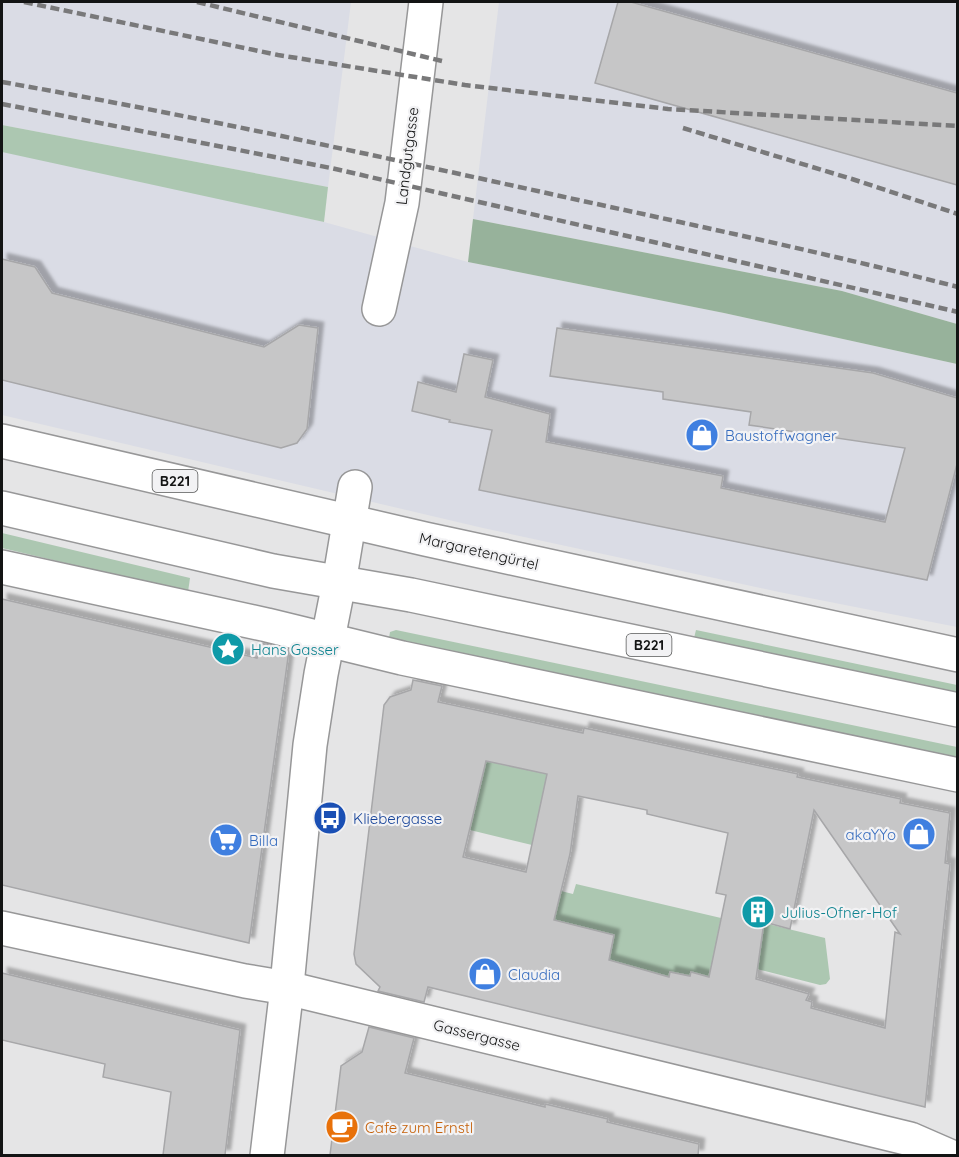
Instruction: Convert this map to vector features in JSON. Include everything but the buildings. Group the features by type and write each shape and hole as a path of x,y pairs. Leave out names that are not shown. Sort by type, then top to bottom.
{"street":[{"name":"Landgutgasse","path":"379,309 402,203 426,2"},
{"name":"Margaretengürtel","path":"2,441 466,548 957,655"},
{"path":"267,1155 287,988 310,745 355,487"},
{"name":"B221","path":"2,508 273,571 423,598 957,710"},
{"path":"2,567 328,641 957,775"},
{"name":"Gassergasse","path":"2,928 287,988 910,1139 949,1155"},
{"path":"956,1155 957,1146"}],"shaded area":[{"path":"2,2 351,2 328,187 2,125"},
{"path":"499,2 957,2 957,324 842,291 473,219"},
{"path":"2,150 324,222 468,262 724,313 957,364 957,627 779,592 483,528 2,415"}],"green space":[{"path":"2,125 328,187 324,222 2,152"},
{"path":"473,219 842,291 957,324 957,364 724,313 468,262"},
{"path":"2,533 190,578 188,592 2,548"},
{"path":"396,630 957,747 957,758 393,641 389,638 390,632"},
{"path":"696,630 957,685 957,692 694,638"},
{"path":"486,761 555,776 532,845 470,830"},
{"path":"576,884 721,918 717,937 764,923 825,938 830,979 826,984 820,985 753,968 706,980 707,976 691,972 690,976 670,972 669,977 649,971 647,974 608,964 614,936 594,930 547,948 561,891 573,894"}],"railway":[{"path":"24,2 278,55 465,85 668,109 958,126"},
{"path":"197,2 446,62"},
{"path":"2,82 212,122 421,166 759,240 958,287"},
{"path":"2,104 331,168 958,312"},
{"path":"683,128 958,214"}],"place":[{"name":"Baustoffwagner","path":"702,435"},
{"name":"Hans Gasser","path":"228,649"},
{"name":"Kliebergasse","path":"330,818"},
{"name":"akaYYo","path":"919,834"},
{"name":"Billa","path":"226,840"},
{"name":"Julius-Ofner-Hof","path":"758,912"},
{"name":"Claudia","path":"485,974"},
{"name":"Cafe zum Ernstl","path":"342,1127"}]}
